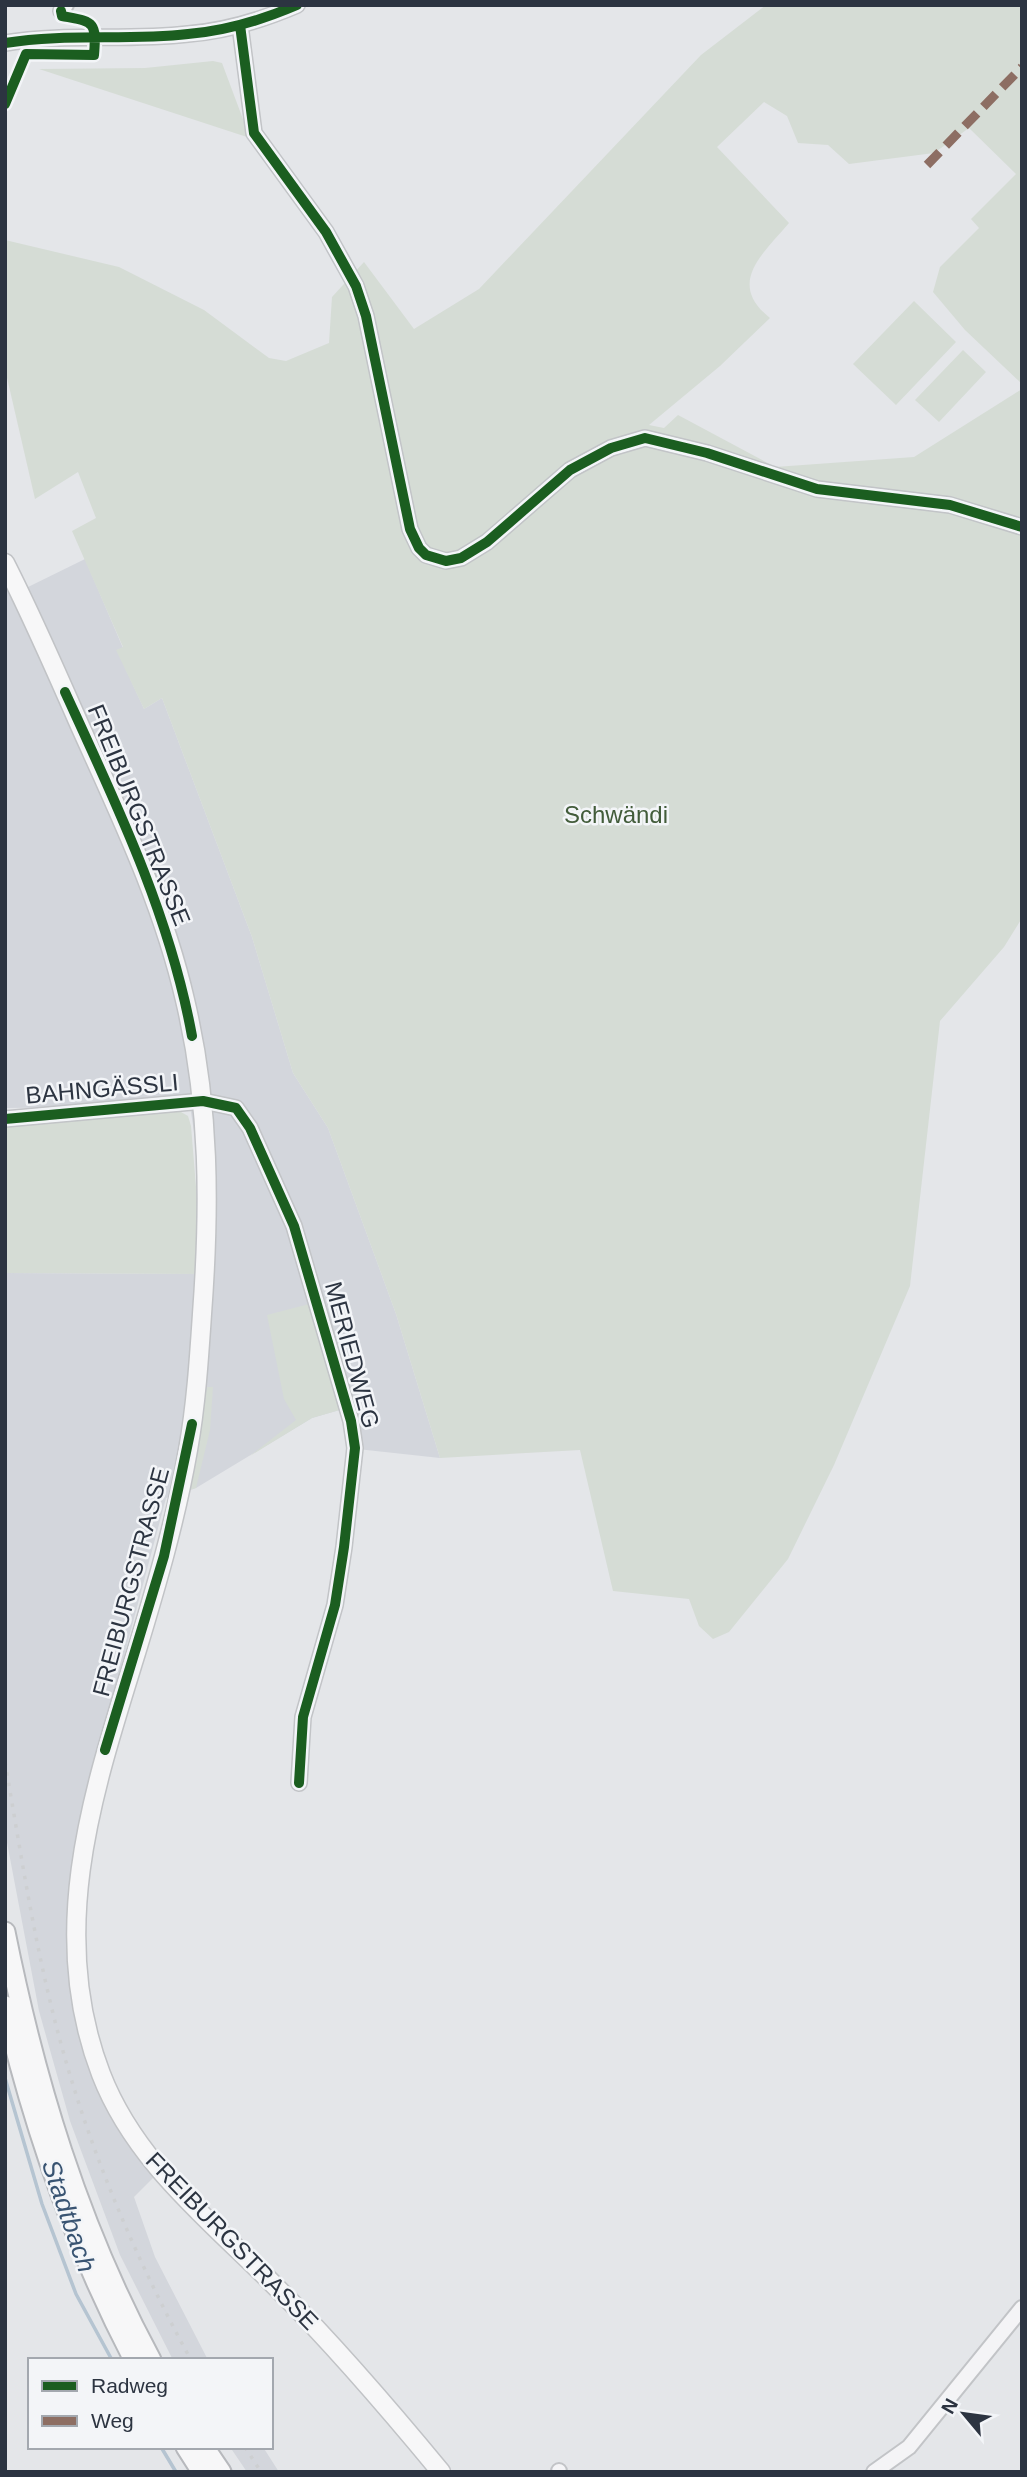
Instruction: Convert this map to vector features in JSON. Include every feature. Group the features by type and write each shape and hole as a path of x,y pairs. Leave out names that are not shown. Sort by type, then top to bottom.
{"highway":[{"path":"5,1932 34,2061 65,2165 100,2256 150,2358"},
{"path":"5,2006 24,2084 54,2180 85,2259 133,2358"},
{"path":"187,2449 202,2472"},
{"path":"205,2449 220,2472"}],"main road":[{"name":"FREIBURGSTRASSE","path":"5,563 96,760 153,895 185,999 203,1101 208,1164 208,1237 192,1424 164,1556 105,1751 85,1830 75,1917 81,2001 105,2083 118,2111 145,2152 179,2193 317,2329 441,2472"}],"street":[{"path":"5,43 52,38 177,36 240,25 297,5"},
{"path":"240,25 251,125 259,142 326,232 356,286 376,360 410,529 419,548 426,555 446,561 469,554 570,471 611,448 645,438 707,453 817,489 950,505 1022,527"},
{"name":"BAHNGÄSSLI","path":"5,1119 203,1101"},
{"name":"MERIEDWEG","path":"203,1101 236,1108 250,1128 302,1250 351,1421 355,1448 335,1605 303,1717 299,1783"},
{"path":"874,2472 909,2447 1022,2308"}],"shaded area":[{"path":"85,559 123,648 117,650 144,709 162,698 252,937 293,1073 328,1128 396,1314 440,1458 348,1448 343,1409 312,1418 196,1488 166,1498 107,1720 74,1860 79,2022 156,2175 134,2197 155,2257 207,2358 172,2358 120,2255 70,2121 39,2011 5,1832 5,1273 198,1274 203,1190 190,1106 5,1108 5,586 26,588"},
{"path":"231,2449 264,2449 279,2472 247,2472"}],"green space":[{"name":"Schwändi","path":"766,5 1022,5 1022,384 965,330 933,292 940,267 979,228 971,219 1016,174 969,128 934,153 849,164 828,145 798,143 787,116 764,102 717,147 789,223 760,257 750,281 751,293 757,305 770,318 720,366 649,425 664,428 678,415 775,467 914,457 1022,389 1022,918 1004,947 940,1021 910,1286 834,1465 788,1559 729,1632 713,1639 699,1626 689,1599 613,1591 580,1450 440,1458 396,1314 328,1128 293,1073 252,937 162,698 144,709 116,650 123,647 72,531 96,518 78,472 35,499 5,369 5,240 119,267 204,310 269,358 286,361 329,343 332,297 364,262 414,329 479,289 701,55"},
{"path":"213,61 222,63 250,138 39,69 145,68"},
{"path":"914,301 956,342 896,405 853,364"},
{"path":"963,350 986,372 939,422 915,400"},
{"path":"174,1108 188,1116 191,1126 198,1211 198,1274 5,1273 5,1124"},
{"path":"313,1303 343,1409 312,1418 250,1456 296,1420 284,1399 267,1315"},
{"path":"207,1387 213,1387 210,1430 196,1488 187,1491"}],"waterway":[{"name":"Stadtbach","path":"5,2078 42,2204 76,2294 111,2358"},
{"name":"Stadtbach","path":"162,2449 176,2472"}],"railway":[{"path":"5,1762 43,1971 76,2094 91,2140 127,2230 190,2358"},
{"path":"246,2449 261,2472"}],"marked path":[{"path":"927,165 1022,67"}],"cycle path":[{"path":"5,43 51,38 202,33 244,24 297,5"},
{"path":"5,104 26,54 94,55 95,35 91,25 62,16 61,11"},
{"path":"240,25 254,133 326,232 356,286 366,316 410,529 419,548 426,555 446,561 461,558 487,542 570,470 611,448 645,438 707,453 817,489 950,505 1022,527"},
{"path":"65,692 122,818 156,903 182,991 192,1036"},
{"path":"5,1119 203,1101 236,1108 250,1128 294,1226 351,1421 355,1448 335,1605 303,1717 299,1783"},
{"path":"105,1750 164,1556 192,1424"}]}
